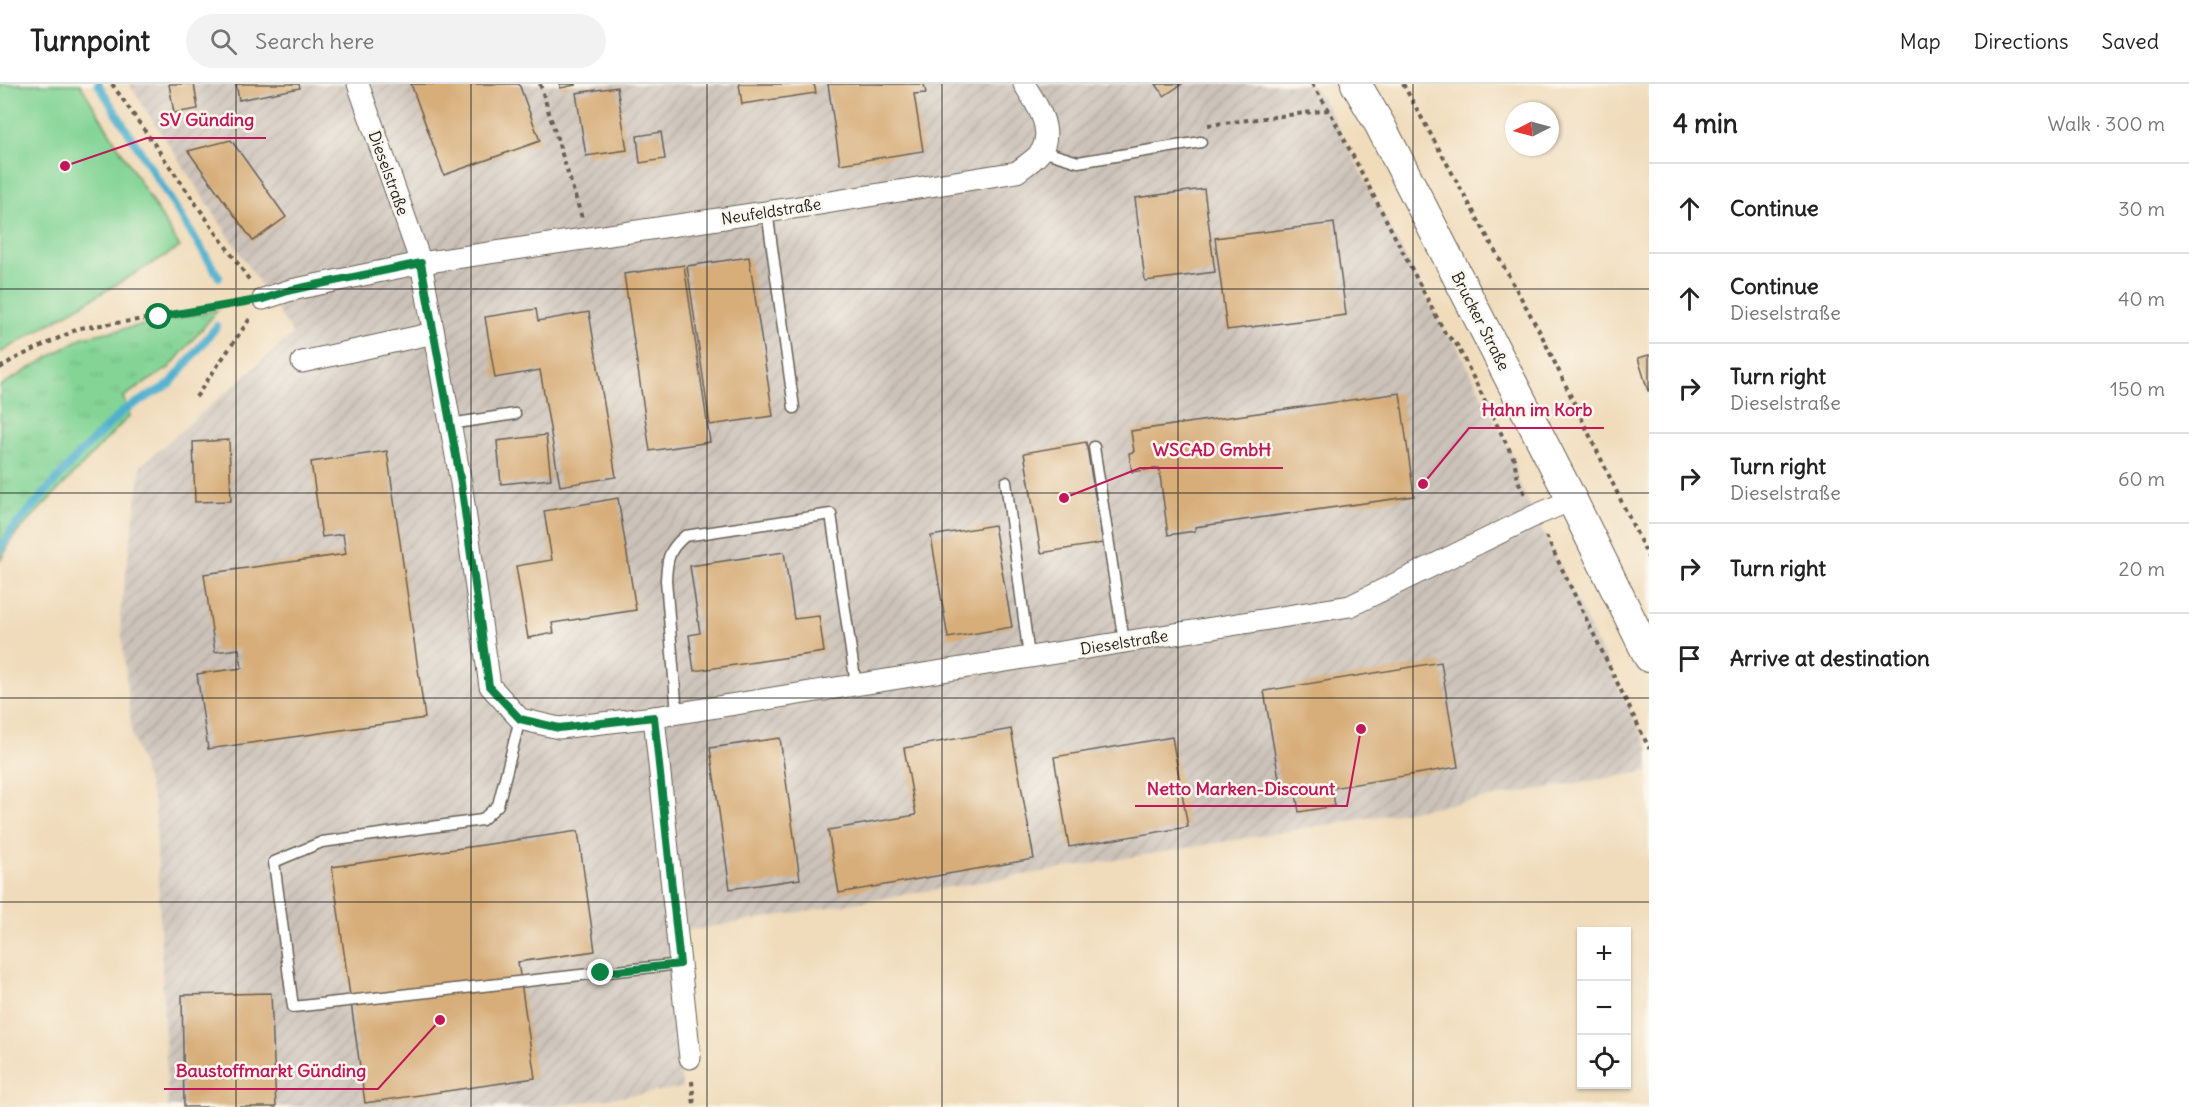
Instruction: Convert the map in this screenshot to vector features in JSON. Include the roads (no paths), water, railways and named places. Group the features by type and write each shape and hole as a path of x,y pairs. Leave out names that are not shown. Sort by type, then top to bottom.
{"main road":[{"name":"Brucker Straße","path":"1356,84 1380,125 1572,500 1649,657"}],"street":[{"name":"Dieselstraße","path":"358,84 421,263 461,483 489,686 520,719 559,728 677,714 1350,606 1536,515 1572,500"},
{"path":"1024,84 1040,110 1046,131 1042,151"},
{"name":"Neufeldstraße","path":"421,263 1017,172 1042,151"},
{"path":"263,299 291,290 421,263"},
{"path":"302,362 434,333"},
{"path":"654,717 690,1058"}],"lane":[{"path":"1042,151 1078,162 1201,142"},
{"path":"767,211 794,408"},
{"path":"450,424 515,414"},
{"path":"1095,447 1124,642"},
{"path":"1006,482 1029,657"},
{"path":"677,714 666,562 674,545 685,536 831,514 856,685"},
{"path":"520,719 498,805 482,820 322,842 274,862 293,1007 680,964"}],"waterway":[{"path":"98,84 219,277"},
{"path":"0,550 12,530 79,454 124,410 170,384 217,326"}],"place":[{"name":"SV Günding","path":"65,166"},
{"name":"Hahn im Korb","path":"1423,484"},
{"name":"WSCAD GmbH","path":"1064,498"},
{"name":"Netto Marken-Discount","path":"1361,729"},
{"name":"Baustoffmarkt Günding","path":"440,1020"}]}
